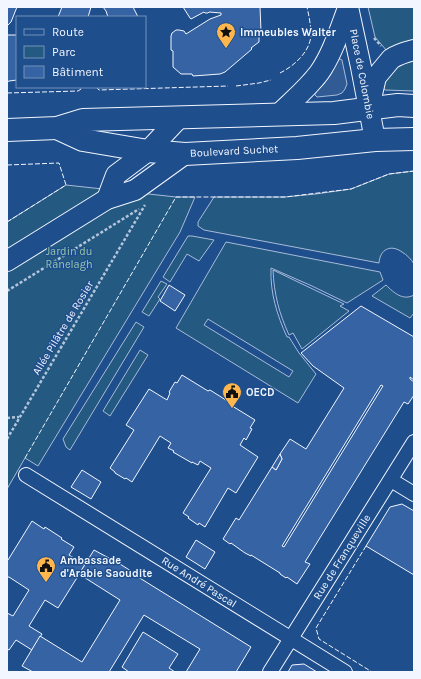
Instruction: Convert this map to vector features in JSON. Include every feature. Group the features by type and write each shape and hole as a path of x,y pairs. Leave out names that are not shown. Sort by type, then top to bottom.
{"main road":[{"name":"Place de Colombie","path":"348,8 375,140"},
{"name":"Place de Colombie","path":"278,115 308,86 319,73 330,52 348,8"},
{"path":"369,109 376,77 391,59 405,52 414,50"},
{"name":"Boulevard Suchet","path":"7,130 57,128 82,120 334,113 398,105 414,106"},
{"path":"107,199 116,175 148,151 180,117"},
{"name":"Boulevard Suchet","path":"57,128 83,140 148,151 185,154 297,148 375,140 414,139"},
{"path":"7,261 107,199 135,190 185,154"}],"street":[{"name":"Rue de Franqueville","path":"270,672 414,442"},
{"name":"Rue André Pascal","path":"26,475 345,672"},
{"path":"391,480 414,494"}],"path":[{"name":"Place de Colombie","path":"370,34 391,59"},
{"name":"Allée Pilâtre de Rosier","path":"7,291 145,205 7,439"},
{"path":"7,418 19,417"}],"green space":[{"path":"368,7 414,7 414,41 387,51 375,37"},
{"path":"414,58 414,91 385,90 383,88 385,77 402,63"},
{"path":"414,171 414,264 406,254 394,248 387,249 381,254 379,263 204,230 198,226 198,222 214,197 285,197 316,194 351,189 389,174"},
{"name":"Jardin du Ranelagh","path":"66,185 176,197 195,197 180,232 38,466 25,458 7,489 7,222"},
{"path":"188,236 214,240 199,261 187,254 170,282 163,277"},
{"path":"226,242 380,272 383,280 347,303 271,268 273,295 283,329 287,337 289,337 299,353 316,374 298,403 176,328","holes":["208,319 293,371 289,377 204,325"]},
{"path":"273,270 344,304 340,306 349,311 302,349 293,333 289,335 282,319 276,295"},
{"path":"161,281 167,284 158,297 160,299 149,316 142,312"},
{"path":"386,285 402,297 410,297 414,295 414,313 410,318 372,296"},
{"path":"136,322 144,327 70,450 66,447 63,439"},
{"path":"140,350 148,355 110,416 103,411"}],"shaded area":[{"path":"338,59 342,60 347,84 345,89 342,93 337,95 317,97 315,93 331,74"}],"building":[{"path":"7,7 17,7 11,22 7,26"},
{"path":"62,7 91,7 88,16 58,16"},
{"path":"103,7 133,7 138,16 108,16"},
{"path":"183,7 260,7 261,31 259,32 259,42 225,72 220,74 193,76 192,74 181,74 173,67 173,51 171,50 172,33 179,30 184,31 186,34 210,19 221,15 221,13 204,12 191,19"},
{"path":"7,35 16,35 16,80 7,82"},
{"path":"169,285 185,295 175,311 160,301"},
{"path":"361,306 414,337 414,380 410,377 410,379 414,382 414,395 408,404 404,402 305,562 310,564 297,584 223,539 236,518 239,520 272,467 276,470 282,459 280,454 290,439 306,449 344,388 313,366 301,353","holes":["381,385 383,386 284,547 282,546"]},
{"path":"182,375 208,391 210,390 255,420 250,428 252,429 246,440 244,438 240,445 258,457 236,493 228,488 205,527 199,523 198,525 183,513 211,468 200,461 198,465 192,463 173,452 174,451 168,448 171,443 160,436 132,482 115,473 110,468 134,430 126,425 149,389 167,400 170,393 169,392 175,382 177,383"},
{"path":"280,454 282,459 276,470 272,467"},
{"path":"82,470 101,482 91,499 71,487"},
{"path":"402,504 414,511 414,575 366,546 390,507"},
{"name":"Ambassade d'Arabie Saoudite","path":"32,521 44,529 45,527 74,547 69,555 85,565 58,608 45,600 29,626 42,634 32,650 16,640 9,650 7,649 7,613 13,616 29,590 7,577 7,560"},
{"path":"196,540 215,552 205,569 186,557"},
{"path":"94,550 120,564 131,571 130,572 251,647 236,672 186,672 200,649 144,615 109,672 33,672 22,666 40,636 82,662 120,600 79,574"},
{"path":"143,632 178,654 169,668 175,672 129,672 122,667"},
{"path":"304,664 317,672 288,672 292,665"}],"fence":[{"path":"280,73 296,62 308,47 311,35 307,7"},
{"path":"236,86 271,80"},
{"path":"97,88 99,90 228,86"},
{"path":"7,93 78,91 82,88"},
{"path":"7,165 59,163 66,185 7,222"},
{"path":"25,458 176,197 285,197 351,189 389,174 414,171"},
{"path":"366,546 316,628 319,639 372,672"}],"place":[{"name":"Immeubles Walter","path":"226,49"},
{"name":"OECD","path":"232,409"},
{"name":"Ambassade d'Arabie Saoudite","path":"46,583"}]}
